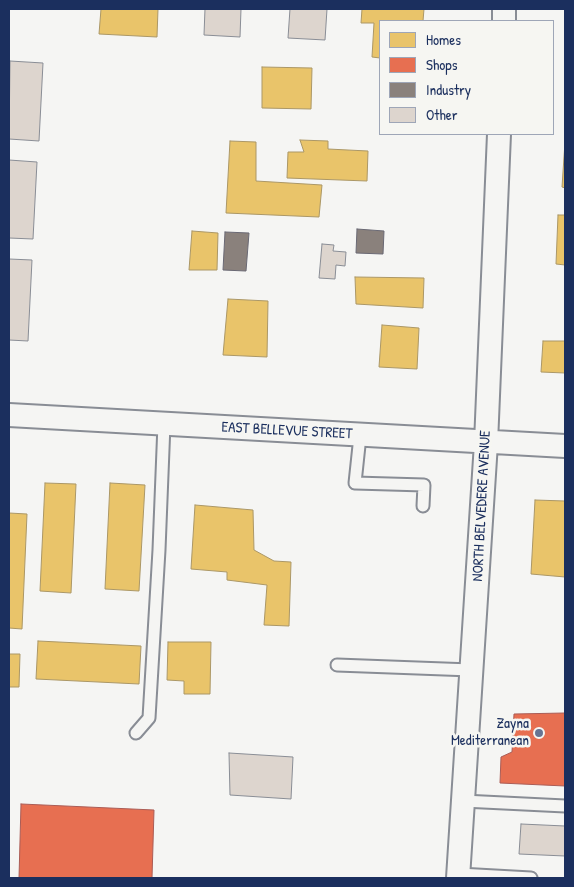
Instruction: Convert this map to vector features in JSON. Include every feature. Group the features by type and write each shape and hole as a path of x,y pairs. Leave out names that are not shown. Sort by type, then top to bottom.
{"street":[{"name":"NORTH BELVEDERE AVENUE","path":"458,876 486,443 499,135"},
{"name":"EAST BELLEVUE STREET","path":"9,415 565,446"}],"lane":[{"path":"136,733 148,718 160,550 164,424"},
{"path":"360,436 355,483 424,485 423,506"},
{"path":"337,665 471,670"},
{"path":"463,801 565,806"},
{"path":"458,876 530,878"}],"building: Homes":[{"path":"101,9 158,9 157,37 99,34"},
{"path":"362,9 424,9 423,20 379,20 379,58 372,57 374,23 361,23"},
{"path":"262,67 312,68 311,109 262,108"},
{"path":"300,140 328,141 328,149 368,151 367,181 287,178 288,152 304,152"},
{"path":"230,141 256,142 256,181 322,185 319,217 226,213"},
{"path":"565,142 565,188 562,187"},
{"path":"558,215 565,215 565,265 556,264"},
{"path":"192,231 218,233 217,270 189,270"},
{"path":"355,277 424,278 423,308 356,304"},
{"path":"228,299 268,301 267,357 223,355"},
{"path":"382,325 419,328 417,369 379,367"},
{"path":"543,341 565,341 565,373 541,372"},
{"path":"45,483 76,484 71,593 40,591"},
{"path":"110,483 145,485 139,591 105,589"},
{"path":"535,500 565,501 565,577 531,574"},
{"path":"195,505 253,510 254,550 274,561 291,562 289,626 264,625 267,585 227,580 227,572 191,569"},
{"path":"9,513 27,514 22,629 9,628"},
{"path":"38,641 141,646 139,684 36,679"},
{"path":"168,642 211,642 210,694 184,694 184,681 167,680"},
{"path":"9,654 20,654 19,687 9,687"}],"building: Shops":[{"name":"Zayna Mediterranean","path":"565,713 565,786 500,783 501,757 512,752 514,714"},
{"path":"21,804 154,810 152,878 19,878"}],"building: Industry":[{"path":"357,229 384,231 383,254 356,253"},
{"path":"225,232 249,233 246,271 223,270"}],"building: Other":[{"path":"205,9 241,9 240,37 204,35"},
{"path":"290,9 327,9 325,40 288,38"},
{"path":"10,61 43,63 39,141 9,139"},
{"path":"9,160 37,162 33,239 9,238"},
{"path":"322,244 334,245 333,251 346,252 345,266 336,265 335,279 319,278"},
{"path":"9,259 32,260 28,341 9,340"},
{"path":"229,753 293,757 291,799 230,795"},
{"path":"521,824 565,826 565,856 519,854"}],"place":[{"name":"Zayna Mediterranean","path":"539,733"}]}
